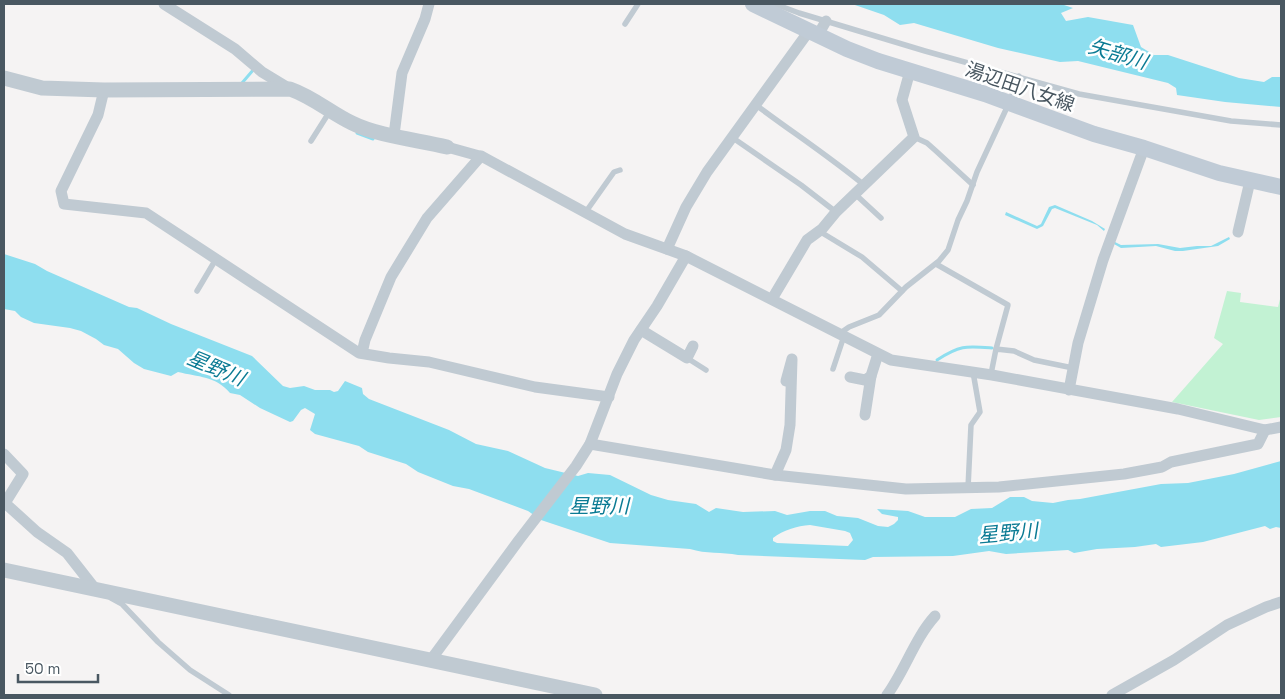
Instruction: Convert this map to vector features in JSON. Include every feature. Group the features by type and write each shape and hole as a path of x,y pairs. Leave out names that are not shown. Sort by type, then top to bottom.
{"main road":[{"name":"湯辺田八女線","path":"753,4 818,29 878,61 1009,103 1094,134 1144,148 1219,173 1281,187"}],"street":[{"path":"164,4 235,49 262,72 353,124 481,156 624,234 686,256 891,360 991,374 1178,409 1265,430 1281,427"},
{"path":"394,135 402,73 425,19 429,4"},
{"path":"667,249 686,207 707,172 756,105 818,29"},
{"path":"772,299 807,240 819,231 836,212 914,137 902,100 910,70"},
{"path":"4,78 42,88 104,90 290,89"},
{"path":"104,90 98,115 61,192 64,204 146,213 362,353 429,362 535,387 609,397"},
{"path":"1069,390 1078,343 1103,260 1144,148"},
{"path":"362,353 365,340 396,268 427,218 481,156"},
{"path":"1238,232 1250,181"},
{"path":"430,660 576,466 590,444 617,374 634,340 657,306 686,256"},
{"path":"641,330 687,358 694,346"},
{"path":"865,415 871,376 878,354"},
{"path":"776,475 786,450 790,425 792,359 786,381"},
{"path":"850,378 865,380 871,376"},
{"path":"590,444 776,475 906,489 968,488 1000,487 1124,474 1162,467 1171,462 1258,444 1265,430"},
{"path":"4,454 23,474 4,504 37,532 67,553 96,590"},
{"path":"4,570 595,695"},
{"path":"1112,695 1174,660 1227,624 1281,602"},
{"path":"887,695 897,681 926,626 935,616"}],"lane":[{"path":"624,24 638,4"},
{"path":"775,4 818,29 925,51 1079,94 1172,112 1231,121 1281,125"},
{"path":"832,369 842,335 848,327 879,315 902,291 936,264 948,250 958,220 1009,103 1018,76"},
{"path":"756,105 810,146 837,162 864,185"},
{"path":"311,141 331,111"},
{"path":"914,137 936,151 973,185"},
{"path":"733,138 801,185 836,212"},
{"path":"585,212 614,172 620,170"},
{"path":"855,194 881,218"},
{"path":"819,231 862,257 902,291"},
{"path":"197,291 216,260"},
{"path":"936,264 1008,305 991,374"},
{"path":"996,349 1014,351 1034,360 1073,368"},
{"path":"687,358 706,370"},
{"path":"968,488 971,425 980,412 973,372"},
{"path":"96,590 122,604 158,642 190,670 229,695"}],"green space":[{"path":"1227,291 1241,293 1240,302 1278,307 1281,295 1281,417 1259,420 1172,402 1223,344 1214,338"}],"water":[{"name":"矢部川","path":"852,4 1061,4 1073,8 1061,13 1066,21 1088,17 1133,25 1141,47 1154,55 1168,55 1239,78 1264,82 1272,77 1281,77 1281,107 1177,95 1176,88 1168,83 1078,61 1060,62 998,48 914,23 900,25 884,15"},
{"path":"1055,205 1092,221 1105,229 1104,231 1097,225 1055,208 1052,209 1043,226 1037,229 1005,215 1006,212 1037,226 1041,224 1049,207"},
{"path":"1229,237 1230,239 1218,246 1183,251 1156,246 1121,248 1114,244 1115,242 1121,245 1158,244 1180,248 1211,246"},
{"name":"星野川","path":"4,254 35,264 129,307 137,308 171,324 252,356 283,386 290,388 304,386 315,390 330,390 334,392 338,391 345,381 362,388 363,394 369,399 449,430 476,444 508,451 545,468 578,476 588,473 610,475 651,495 668,500 696,504 709,512 716,508 743,512 775,511 787,515 810,511 825,511 837,516 858,518 878,526 888,527 898,520 898,517 882,514 877,509 908,511 925,517 955,517 971,509 992,508 1010,497 1024,497 1032,501 1053,503 1161,484 1188,483 1234,474 1281,461 1281,528 1270,529 1265,526 1203,542 1161,547 1156,544 1074,553 1068,550 1006,554 989,551 953,556 873,557 865,560 738,555 610,543 541,520 528,511 469,489 453,486 418,472 406,464 368,452 359,446 315,434 310,430 315,414 305,408 290,422 260,408 240,395 230,393 225,387 213,380 178,372 171,376 144,369 118,349 104,345 81,331 34,323 21,317 15,311 4,309","holes":["810,525 850,533 853,540 848,546 777,543 773,541 773,538 790,529"]}],"waterway":[{"path":"242,83 254,69"},
{"path":"357,133 373,139"},
{"path":"937,360 958,349 992,348"}]}
